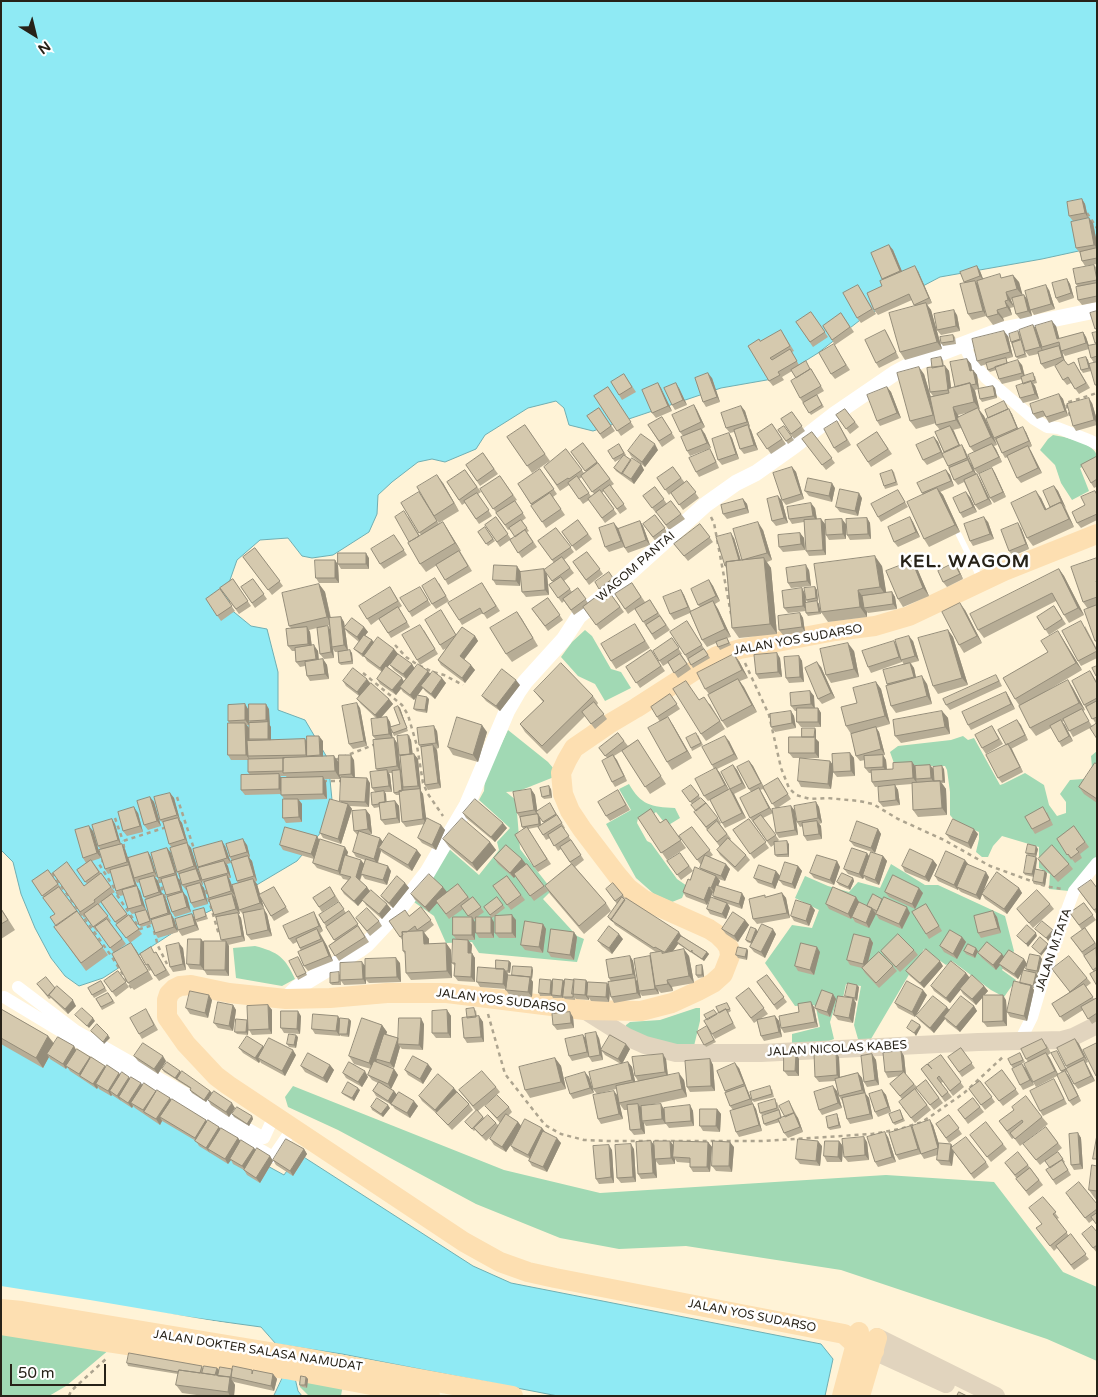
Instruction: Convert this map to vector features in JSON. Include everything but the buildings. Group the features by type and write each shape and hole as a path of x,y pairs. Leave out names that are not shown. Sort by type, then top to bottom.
{"main road":[{"name":"JALAN YOS SUDARSO","path":"862,1339 555,1278 528,1272 500,1262 464,1242 216,1076 178,1034 168,1017 167,1000 174,988 185,985 229,993 286,998 330,998 386,993 447,993 584,1010 641,1011 672,1003 698,992 723,974 730,956 729,948 718,935 709,929 644,900 628,888 617,875 570,811 563,794 561,773 566,760 574,748 717,656 828,628 875,626 909,616 1004,570 1097,534"},
{"name":"JALAN NICOLAS KABES","path":"584,1010 628,1037 645,1045 676,1053 760,1053 978,1042 1062,1040 1073,1037 1097,1025"},
{"name":"JALAN DOKTER SALASA NAMUDAT","path":"1,1309 22,1311 121,1336"},
{"name":"JALAN DOKTER SALASA NAMUDAT","path":"1,1325 121,1336 296,1364 426,1390 513,1396"},
{"path":"842,1396 862,1339"},
{"path":"860,1396 862,1339"},
{"path":"862,1339 971,1396"},
{"path":"862,1339 996,1396"}],"street":[{"name":"WAGOM PANTAI","path":"286,998 298,987 333,967 367,944 396,913 427,873 454,829 477,784 507,711 520,689 564,639 579,616 705,505 736,483 756,473 835,414 895,373 914,363 1001,330 1097,310"},
{"path":"963,344 972,361 986,378 1034,419 1047,427 1058,428 1097,444"},
{"name":"JALAN M.TATA","path":"1020,1041 1032,1018 1051,953 1074,891 1097,863"},
{"path":"18,987 72,1033"},
{"path":"4,997 72,1033 166,1088 274,1157 293,1128"},
{"path":"166,1088 264,1138 274,1116"}],"lane":[{"path":"959,536 982,581"}],"path":[{"path":"1087,213 1097,228"},
{"path":"1066,403 1097,393"},
{"path":"705,505 714,523 732,616"},
{"path":"395,645 418,666 444,675 463,685"},
{"path":"740,649 769,715 781,768 789,788 796,795 810,799 827,798 873,804 898,820 944,840 990,866 1045,886 1074,891"},
{"path":"362,673 402,704 408,716 413,735 423,784 428,794 454,829"},
{"path":"376,684 380,680"},
{"path":"403,739 413,735"},
{"path":"328,762 380,743"},
{"path":"322,782 347,781"},
{"path":"177,797 196,855"},
{"path":"115,818 124,847 116,849"},
{"path":"122,841 167,827"},
{"path":"101,853 103,861 99,864 118,894 117,896 140,929 153,925"},
{"path":"52,873 112,957 132,989"},
{"path":"158,875 165,898"},
{"path":"206,888 218,935"},
{"path":"110,900 117,896"},
{"path":"84,919 90,915"},
{"path":"151,918 158,946 167,964"},
{"path":"484,998 505,1074 545,1125 561,1134 584,1140 762,1141 872,1134 900,1129 922,1122 964,1093 1020,1041"},
{"path":"68,1396 71,1391 118,1348 121,1336"}],"green space":[{"path":"1053,435 1086,444 1095,452 1097,457 1089,464 1080,468 1089,491 1072,500 1061,483 1055,465 1040,450"},
{"path":"585,630 592,636 611,669 621,672 631,688 605,701 595,684 578,676 561,657 572,642"},
{"path":"508,730 548,762 559,775 519,791 506,792 516,800 520,849 552,890 543,899 577,936 584,939 577,962 479,953 472,942 446,943 434,916 411,900 448,848 479,875 499,850 497,842 510,828 479,800 484,791 485,778"},
{"path":"963,736 968,740 974,738 1000,785 1025,773 1044,785 1049,805 1057,816 1066,813 1066,802 1060,794 1070,780 1083,779 1090,776 1092,768 1091,756 1097,751 1097,856 1083,876 1069,891 1049,889 1050,874 1039,868 1039,847 1002,836 993,846 988,857 982,857 976,852 979,832 956,822 950,815 950,792 945,766 895,766 890,752 898,746 951,740"},
{"path":"629,784 642,801 653,806 675,808 680,818 667,826 656,812 651,816 638,818 637,823 647,841 651,843 677,879 687,886 682,898 672,902 654,894 636,878 606,824 631,810 619,789"},
{"path":"891,864 925,885 938,885 1005,916 1014,951 1002,970 1016,980 1004,997 991,990 952,961 946,965 924,949 871,1039 858,1039 854,1025 861,986 846,984 843,998 838,997 830,1022 834,1039 826,1042 792,1043 792,1034 820,1027 816,1008 814,1005 795,1006 765,963 792,925 812,928 819,910 795,898 805,876 828,886 849,892 858,882 880,888"},
{"path":"255,946 280,956 288,965 295,979 282,986 236,978 233,948"},
{"path":"700,1008 700,1021 694,1046 659,1041 641,1036 626,1028 626,1025 630,1022 660,1020"},
{"path":"293,1086 504,1170 600,1193 886,1175 994,1182 1063,1272 1097,1287 1097,1361 1047,1339 841,1270 686,1246 619,1249 560,1238 476,1204 338,1130 288,1107 285,1097"},
{"path":"1,1331 110,1349 66,1386 49,1396 1,1396"},
{"path":"298,1377 343,1384 341,1396 309,1396 300,1387"}],"water":[{"path":"1,1 1097,1 1097,247 940,277 864,317 818,353 778,378 721,388 593,431 569,425 564,408 556,401 528,408 485,435 476,449 445,462 432,459 418,462 378,495 377,514 369,532 333,555 312,558 302,556 288,538 260,540 237,560 230,580 229,608 251,626 267,629 278,672 278,710 305,720 328,759 332,800 322,831 297,861 233,899 194,919 103,978 79,986 65,976 51,958 35,928 21,894 13,862 1,850"},
{"path":"1,1020 284,1175 299,1154 473,1266 511,1283 821,1344 833,1359 825,1396 558,1396 342,1354 276,1344 261,1327 1,1290"},
{"path":"283,1377 295,1378 298,1391 302,1396 274,1396"}],"pier":[{"path":"1,1286 90,1300 255,1328 1,1292"}],"district":[{"name":"KEL. WAGOM","path":"965,562"}]}
